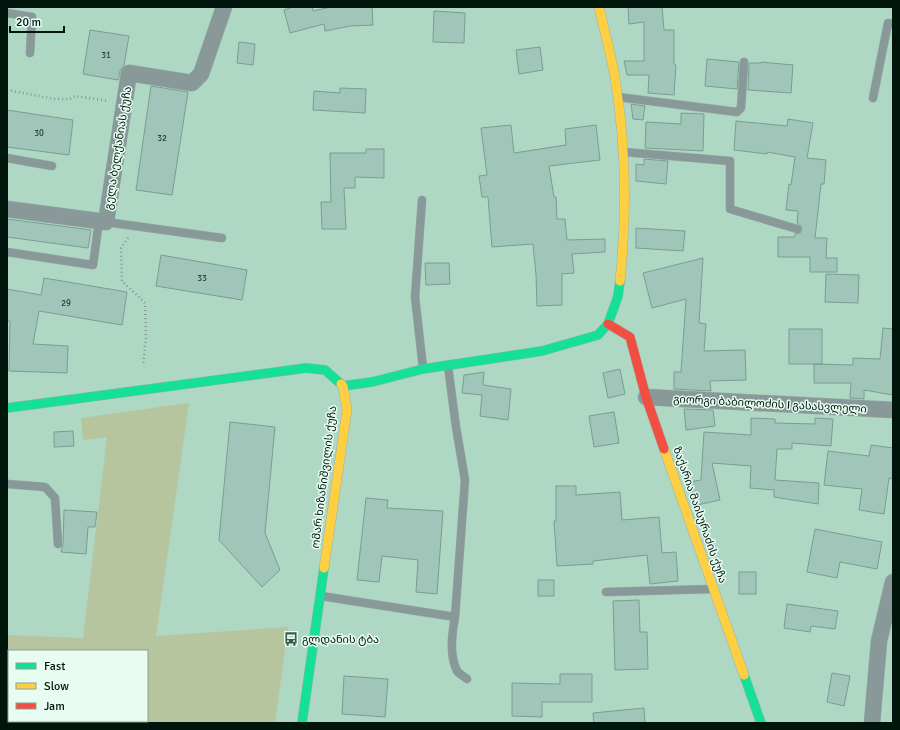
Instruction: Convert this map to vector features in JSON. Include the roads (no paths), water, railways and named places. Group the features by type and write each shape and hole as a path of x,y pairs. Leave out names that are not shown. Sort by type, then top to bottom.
{"street":[{"name":"გელა ბელქანიას ქუჩა","path":"7,209 102,222 125,103 129,73 192,83 201,74 224,7"},
{"path":"7,408 306,368 326,370 343,386 372,382 423,369 542,351 598,336 608,324 618,296 623,249 624,152 615,78 599,7"},
{"name":"ზაქარია მაისურაძის ქუჩა","path":"608,324 630,337 646,397 761,723"},
{"name":"ომარ ხიზანიშვილის ქუჩა","path":"302,723 347,410 343,386"},
{"name":"გიორგი ბაბილოძის I გასასვლელი","path":"646,397 893,410"},
{"path":"872,723 878,641 893,582"}],"lane":[{"path":"7,13 32,17 30,53"},
{"path":"873,98 888,23 893,24"},
{"path":"618,97 737,112 741,108 744,62"},
{"path":"624,152 730,162 730,209 797,229"},
{"path":"7,158 52,166"},
{"path":"422,200 415,297 423,369"},
{"path":"7,252 93,265 102,222 222,238"},
{"path":"448,365 465,480 455,617 451,638 453,657 458,672 467,679"},
{"path":"7,484 45,487 55,498 58,544"},
{"path":"606,592 714,589"},
{"path":"320,596 455,617"}],"place":[{"name":"გლდანის ტბა","path":"291,639"}]}
